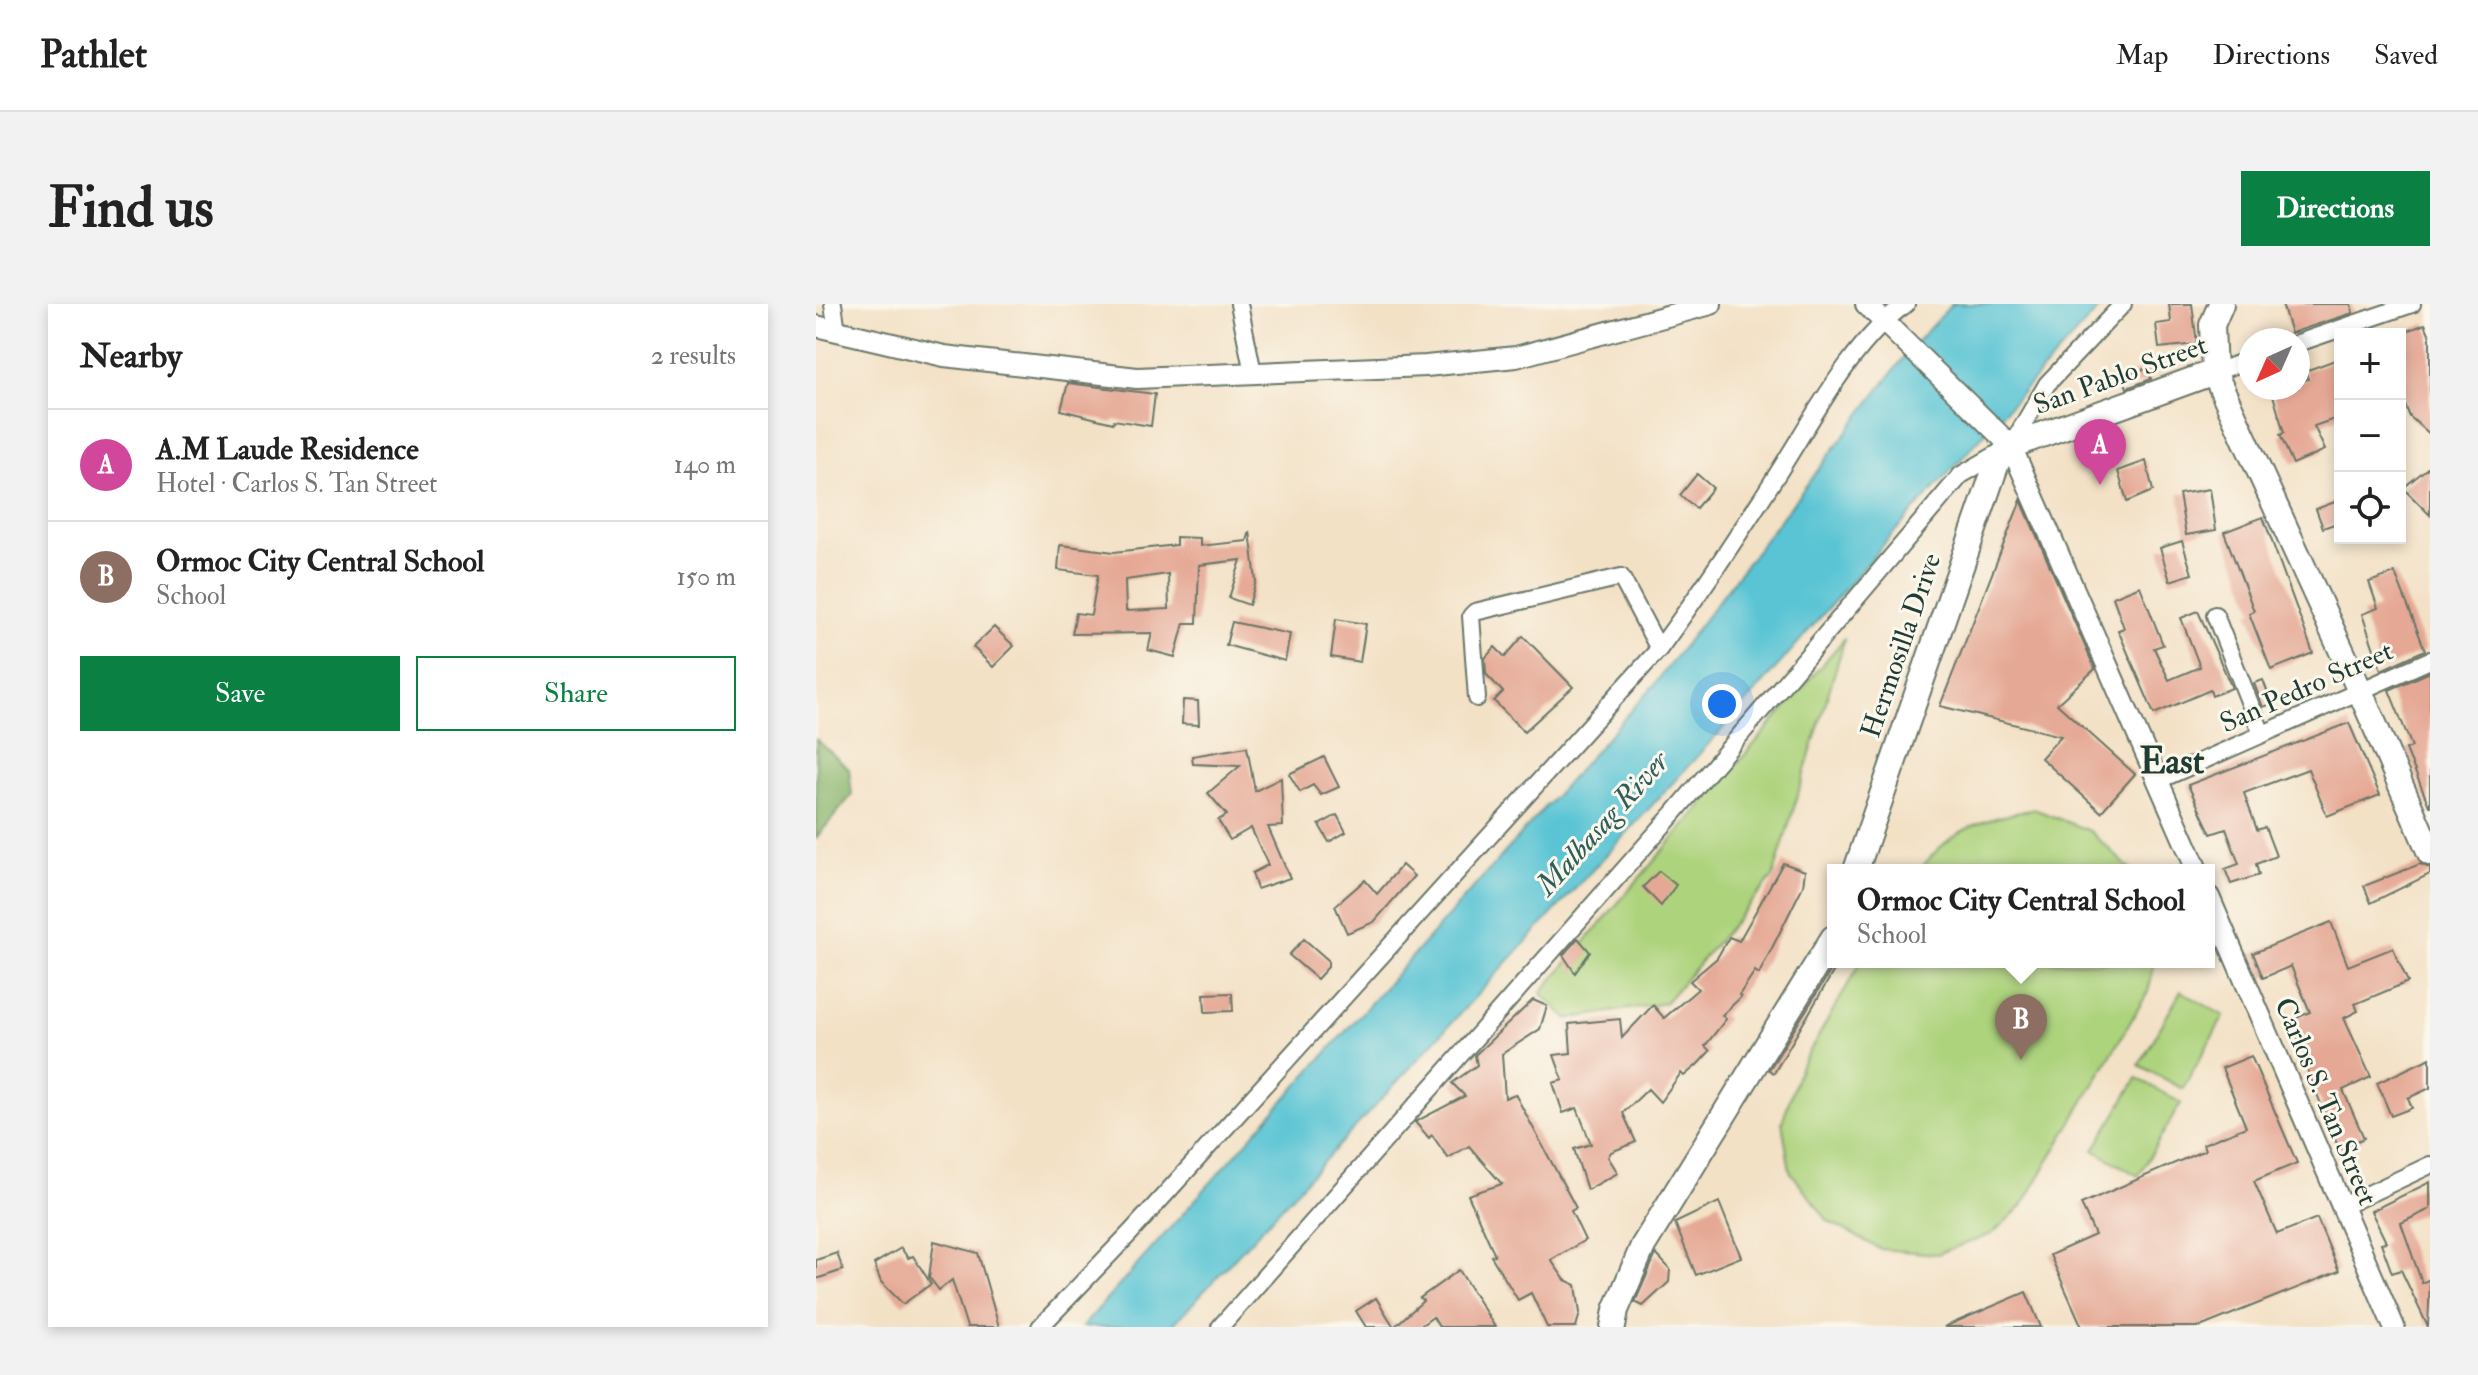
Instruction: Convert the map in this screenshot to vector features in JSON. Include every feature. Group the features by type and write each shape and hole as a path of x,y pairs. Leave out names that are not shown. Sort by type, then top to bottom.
{"main road":[{"path":"2221,304 2212,325 2214,372 2360,691 2430,853"},
{"name":"San Pablo Street","path":"2011,446 2214,372"},
{"name":"Hermosilla Drive","path":"1858,864 1990,475 2011,446"},
{"path":"1613,1327 1616,1310 1643,1246 1827,948"}],"street":[{"path":"833,304 837,331"},
{"path":"1239,304 1253,373"},
{"path":"816,326 944,356 1137,378 1426,366 1516,357 1711,304"},
{"path":"1866,304 2011,446 2194,864"},
{"path":"1040,1327 1131,1232 1659,649 1715,571 1824,402 1883,320 1906,304"},
{"path":"1220,1327 1684,802 1961,475 2011,446 2047,384 2123,304"},
{"path":"2310,339 2412,304"},
{"name":"San Pablo Street","path":"2214,372 2238,364"},
{"path":"1477,698 1471,616 1475,612 1621,577 1659,649"},
{"path":"2215,615 2262,734"},
{"name":"San Pedro Street","path":"2159,780 2430,660"},
{"name":"Carlos S. Tan Street","path":"2215,911 2394,1327"},
{"path":"2341,1207 2430,1165"}],"green space":[{"path":"1845,638 1773,877 1665,1003 1568,1019 1541,993"},
{"path":"816,739 849,769 852,795 816,838"},
{"path":"2034,809 2090,831 2125,864 1925,864 1957,834 1999,817"},
{"path":"1858,968 2154,968 2148,992 2022,1206 1992,1234 1937,1254 1880,1249 1828,1221 1790,1171 1782,1122 1800,1068"},
{"path":"2181,991 2224,1016 2183,1089 2139,1065"},
{"path":"2137,1078 2181,1103 2138,1176 2094,1150"}],"water":[{"name":"Malbasag River","path":"1952,304 2103,304 1890,537 1738,712 1171,1327 1082,1327 1654,685 1911,348"}],"building":[{"path":"2169,304 2192,304 2197,344 2159,348 2156,324 2171,322"},
{"path":"2282,304 2351,304 2353,313 2306,328 2289,328"},
{"path":"2425,324 2430,336 2430,434 2410,417 2406,407 2406,332"},
{"path":"2334,360 2334,419 2314,426 2325,450 2293,464 2280,435 2284,433 2274,400 2310,400 2310,369"},
{"path":"2148,368 2151,379 2127,388 2123,376"},
{"path":"1068,383 1155,394 1151,426 1114,420 1113,423 1061,410"},
{"path":"2146,461 2153,491 2127,502 2118,471"},
{"path":"2430,466 2430,515 2406,491 2406,486"},
{"path":"1697,474 1713,488 1696,508 1680,495"},
{"path":"2210,489 2216,530 2186,535 2179,494"},
{"path":"2021,500 2095,669 2057,704 2135,774 2101,812 2041,758 2061,736 1940,706"},
{"path":"2334,502 2334,524 2323,528 2316,509"},
{"path":"2263,517 2313,653 2271,670 2249,613 2254,611 2224,532"},
{"path":"1250,531 1256,581 1249,605 1229,598 1241,560 1199,565 1197,623 1184,623 1175,657 1148,650 1152,633 1072,634 1076,613 1091,615 1098,575 1058,570 1060,545 1114,552 1176,545 1176,537 1200,538 1200,546 1247,541","holes":["1168,574 1169,609 1126,611 1125,580"]},
{"path":"2182,541 2192,574 2170,581 2160,548"},
{"path":"2395,573 2425,650 2381,670 2362,614 2378,608 2369,582"},
{"path":"2140,586 2163,645 2154,648 2169,680 2200,667 2181,618 2198,611 2232,688 2212,696 2210,690 2154,714 2118,630 2124,628 2113,597"},
{"path":"1336,619 1366,624 1360,662 1331,657"},
{"path":"1232,622 1290,634 1285,661 1226,645"},
{"path":"994,627 1014,646 993,667 973,647"},
{"path":"1523,636 1573,687 1524,732 1494,701 1503,692 1486,674 1485,658 1495,647 1505,657"},
{"path":"2430,672 2429,806 2406,749 2412,747 2389,690"},
{"path":"2263,680 2272,704 2263,707 2254,683"},
{"path":"1183,700 1198,701 1199,725 1182,724"},
{"path":"2349,723 2380,795 2327,816 2308,769 2244,793 2257,830 2265,827 2276,856 2256,864 2259,875 2231,884 2225,869 2239,864 2226,829 2211,834 2188,785"},
{"path":"1247,747 1255,791 1281,778 1283,826 1268,827 1290,878 1257,889 1252,873 1268,865 1251,828 1230,840 1218,820 1227,815 1208,793 1240,766 1193,764 1192,756"},
{"path":"1324,757 1339,787 1321,795 1313,785 1300,792 1289,774"},
{"path":"1337,815 1346,832 1329,842 1319,825"},
{"path":"1783,863 1805,871 1803,886 1759,974 1755,971 1739,995 1741,997 1722,1015 1726,1019 1705,1046 1710,1051 1697,1065 1684,1076 1681,1073 1660,1102 1648,1089 1623,1113 1636,1142 1611,1152 1608,1157 1618,1173 1587,1190 1574,1149 1591,1144 1577,1108 1563,1113 1553,1083 1563,1080 1554,1055 1571,1053 1569,1024 1620,1019 1622,1038 1653,1005 1664,1018 1698,989 1690,981 1717,958 1729,937 1739,941"},
{"path":"2420,864 2430,868 2430,874 2371,903 2364,886"},
{"path":"1402,865 1414,876 1374,922 1347,933 1335,906 1365,880 1377,894"},
{"path":"1659,871 1676,885 1661,906 1643,887"},
{"path":"2331,922 2348,966 2393,948 2408,982 2355,1004 2358,1011 2344,1018 2371,1077 2343,1090 2364,1138 2339,1149 2305,1064 2310,1062 2290,1021 2310,1012 2291,966 2263,978 2253,953"},
{"path":"1578,938 1590,952 1575,973 1563,955"},
{"path":"1304,939 1328,960 1328,967 1317,979 1289,955"},
{"path":"1832,968 1835,968 1774,1073 1769,1070"},
{"path":"1232,993 1233,1011 1205,1012 1204,994"},
{"path":"1533,1000 1547,1006 1540,1029 1502,1054 1505,1098 1515,1094 1576,1208 1571,1211 1585,1240 1551,1260 1565,1280 1576,1285 1580,1313 1576,1327 1547,1327 1531,1293 1518,1300 1491,1256 1495,1255 1468,1195 1502,1184 1469,1146 1448,1158 1432,1135 1429,1138 1415,1122 1465,1096 1452,1083 1477,1065 1475,1055"},
{"path":"2251,1056 2297,1163 2254,1181 2277,1234 2317,1218 2339,1271 2200,1327 2082,1327 2050,1255 2095,1235 2081,1204 2205,1150 2203,1144 2246,1127 2222,1068"},
{"path":"2430,1058 2430,1088 2408,1098 2412,1108 2391,1116 2377,1083"},
{"path":"2430,1182 2430,1209 2401,1223 2422,1283 2430,1279 2428,1327 2401,1270 2392,1273 2381,1243 2386,1242 2371,1211"},
{"path":"1719,1202 1741,1257 1696,1275 1675,1223"},
{"path":"934,1241 978,1253 999,1327 967,1327 952,1280 939,1290 929,1277"},
{"path":"901,1248 908,1258 913,1256 931,1284 903,1304 881,1282 874,1264"},
{"path":"837,1253 843,1270 816,1279 816,1260"},
{"path":"1656,1254 1670,1269 1669,1282 1643,1306 1635,1302"},
{"path":"1459,1270 1495,1327 1439,1327 1433,1317 1419,1327 1394,1327 1423,1301 1420,1298"},
{"path":"2026,1292 2041,1327 1944,1327"},
{"path":"1376,1298 1394,1327 1366,1327 1356,1311"}],"place":[{"name":"A.M Laude Residence","path":"2100,485"},
{"name":"Ormoc City Central School","path":"2021,1060"}],"district":[{"name":"East","path":"2172,760"}]}
